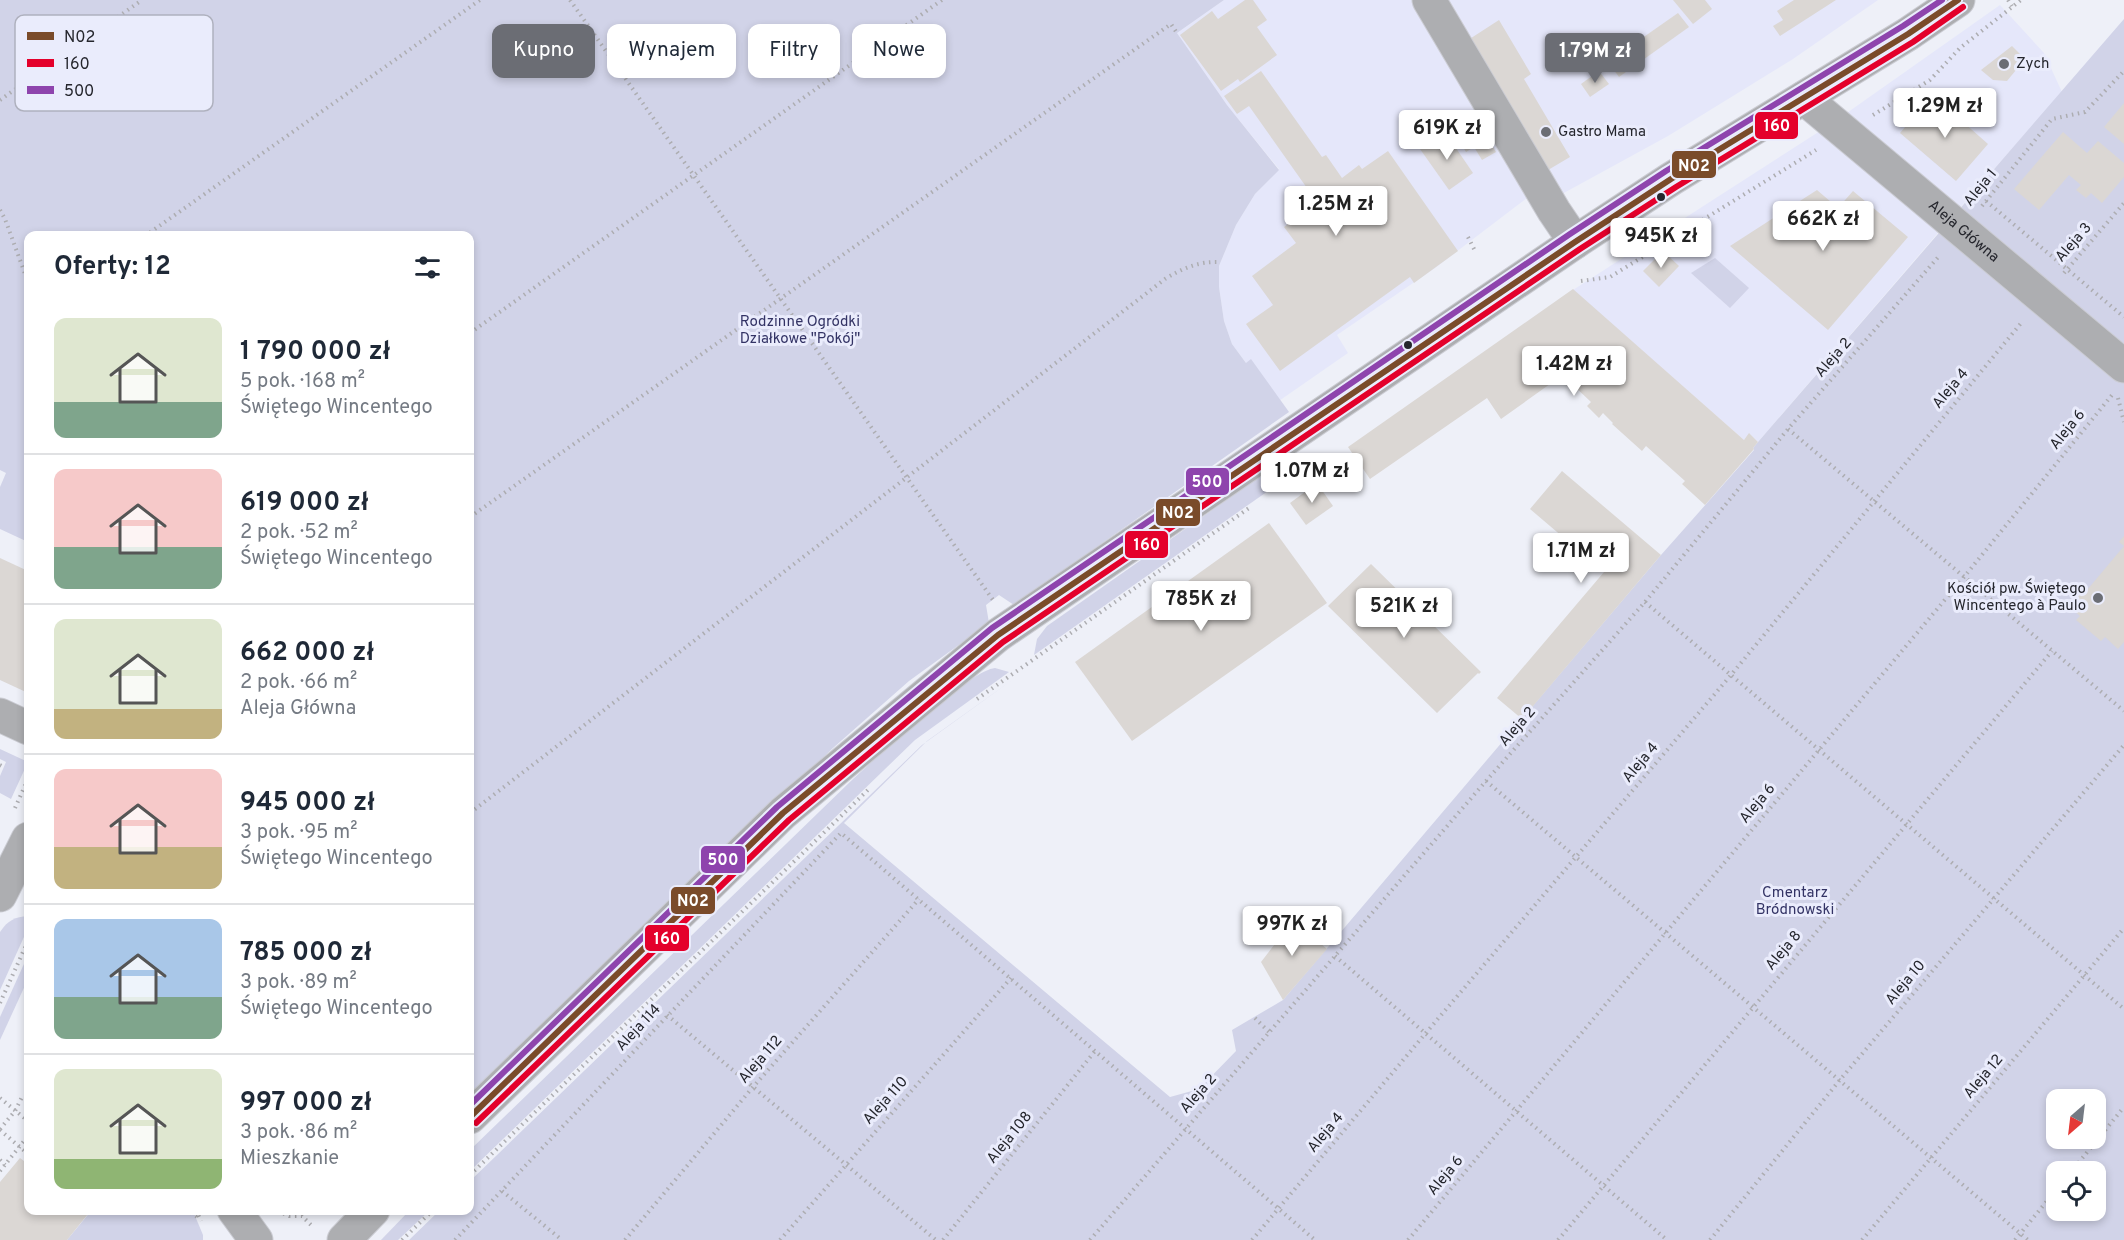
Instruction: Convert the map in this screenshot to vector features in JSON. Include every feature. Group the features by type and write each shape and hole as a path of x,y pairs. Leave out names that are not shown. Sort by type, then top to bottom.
{"street":[{"path":"1430,0 1554,211 1575,242"},
{"path":"474,1113 783,813 998,635 1575,242 1671,179 1958,0"},
{"name":"Aleja Główna","path":"1804,98 2042,297 2120,379"},
{"path":"0,714 24,726"},
{"path":"0,895 24,847"},
{"path":"238,1215 256,1240"},
{"path":"330,1236 365,1215"}],"path":[{"path":"121,15 142,0"},
{"path":"152,231 480,0"},
{"path":"570,0 993,599"},
{"path":"474,330 942,0"},
{"path":"2008,0 2012,6"},
{"path":"1571,286 1581,281 1610,277 1930,80 1960,48 2021,0"},
{"path":"474,514 1171,24 1177,33"},
{"name":"Aleja 1","path":"1962,230 2052,119 2085,112 2124,71"},
{"path":"0,100 15,89"},
{"path":"1986,201 2124,317"},
{"name":"Aleja 3","path":"2042,297 2124,203"},
{"path":"0,210 24,271"},
{"path":"0,216 5,219"},
{"name":"Aleja 2","path":"1090,1240 1486,781 1645,602 1788,429 1962,230"},
{"path":"1468,237 1476,253"},
{"path":"474,810 1165,279 1198,263 1221,262"},
{"name":"Aleja 4","path":"1252,1240 1731,675 2042,297"},
{"name":"Aleja 6","path":"1408,1240 1964,577 2120,379"},
{"path":"1788,429 2124,711"},
{"path":"977,700 1255,504"},
{"path":"1645,602 2124,1009"},
{"name":"Aleja 8","path":"1558,1240 2052,651"},
{"name":"Aleja 10","path":"1710,1240 1839,1081 2124,745"},
{"path":"1486,781 2028,1240"},
{"path":"474,1171 872,786"},
{"name":"Aleja 114","path":"455,1240 842,832 919,899"},
{"path":"919,899 1315,1240"},
{"name":"Aleja 112","path":"625,1240 753,1087 919,899"},
{"name":"Aleja 12","path":"1862,1240 2124,928"},
{"path":"0,1003 24,950"},
{"path":"1335,956 1667,1240"},
{"name":"Aleja 110","path":"780,1240 1011,978"},
{"path":"667,1015 936,1240"},
{"path":"1255,1018 1269,1032"},
{"name":"Aleja 108","path":"943,1240 1095,1051"},
{"path":"22,1096 15,1111 0,1130 24,1150"},
{"path":"0,1098 24,1118"},
{"path":"2080,1161 2124,1107"},
{"path":"0,1171 24,1142"},
{"path":"0,1160 5,1165"},
{"path":"502,1191 562,1240"},
{"path":"2015,1240 2046,1203"},
{"path":"194,1215 199,1218"},
{"path":"287,1215 302,1216 330,1236"},
{"path":"402,1240 428,1215"}],"shaded area":[{"path":"1224,0 1415,0 1529,193 1527,198 1435,268 1337,335 1348,353 1276,403 1232,344 1224,321 1219,287 1219,266 1236,225 1255,194 1279,169 1227,105 1177,33"},
{"path":"1441,0 1878,0 1793,59 1668,136 1562,194"},
{"path":"2000,5 2044,53 2062,92 1758,442 1749,434 1744,440 1573,290 1834,122"}],"green space":[{"name":"Rodzinne Ogródki Działkowe \"Pokój\"","path":"0,0 1224,0 1177,33 1227,105 1279,170 1255,194 1236,225 1219,266 1219,287 1224,321 1232,344 1246,363 1251,359 1289,412 1014,605 999,595 986,605 989,623 909,681 833,748 474,1090 474,231 24,231 24,540 0,529 0,487 6,473 0,470"},
{"name":"Cmentarz Bródnowski","path":"2124,19 2124,1240 409,1240 435,1215 474,1215 474,1177 926,742 844,823 1170,1097 1199,1089 1236,1051 1232,1030 1283,1000 1661,555"},
{"path":"1715,258 1749,288 1730,308 1691,273"},
{"path":"1292,457 1308,463 1034,655 1037,639 1047,626 1282,461"},
{"path":"995,668 1009,672 915,740 474,1167 474,1146 852,780 944,699 982,673"},
{"path":"0,749 24,760 24,771 11,799 0,793 0,776 6,762 0,759"},
{"path":"24,916 24,937 0,990 0,932 12,920"},
{"path":"24,964 24,988 0,1040 0,1017"},
{"path":"88,1215 195,1215 203,1235 203,1240 67,1240"},
{"path":"405,1215 425,1215 398,1240 381,1240"}],"building":[{"path":"1245,0 1253,0 1267,20 1257,27 1277,55 1240,82 1238,79 1221,91 1180,35 1212,11 1218,19"},
{"path":"1673,0 1705,0 1712,9 1693,24"},
{"path":"1794,0 1836,0 1780,36 1773,26 1783,20 1777,11"},
{"path":"1678,13 1689,27 1619,77 1608,62"},
{"path":"1499,20 1531,74 1524,79 1570,157 1543,173 1465,42"},
{"name":"Zych","path":"2012,46 2025,59 2007,81 1993,80 1981,70"},
{"path":"1261,71 1322,157 1326,155 1342,178 1359,165 1362,169 1388,151 1458,251 1414,283 1410,277 1280,371 1246,324 1273,305 1252,276 1296,243 1284,227 1311,206 1308,202 1314,198 1249,106 1237,114 1224,96"},
{"path":"1599,71 1609,84 1590,97 1581,84"},
{"path":"1937,99 1988,144 1956,181 1900,133 1917,113 1921,117"},
{"path":"2124,103 2124,144 2104,127"},
{"path":"1472,113 1496,152 1482,160 1474,147 1466,152 1450,126"},
{"path":"1445,132 1473,173 1449,190 1420,149"},
{"path":"2063,132 2087,153 2098,141 2124,163 2124,177 2102,203 2091,193 2086,198 2076,190 2081,185 2069,175 2039,210 2014,189"},
{"path":"1817,190 1838,208 1853,191 1908,237 1828,330 1730,246"},
{"path":"1663,251 1679,266 1659,287 1643,271"},
{"path":"1573,289 1744,440 1749,433 1758,442 1705,505 1682,484 1685,481 1646,446 1642,451 1603,413 1599,418 1587,406 1591,402 1536,350 1529,354 1550,384 1501,419 1487,398 1370,479 1348,447"},
{"path":"1562,471 1661,555 1522,719 1497,698 1604,572 1530,509"},
{"path":"1317,483 1333,506 1306,525 1290,503"},
{"path":"1269,523 1327,603 1132,741 1075,662"},
{"path":"2124,536 2124,546 2119,542"},
{"name":"Kościół pw. Świętego Wincentego à Paulo","path":"2124,546 2124,642 2118,649 2105,637 2101,641 2076,620 2080,616 2067,605 2082,586 2087,590"},
{"path":"0,558 24,569 24,691 0,680"},
{"path":"1371,564 1481,672 1437,713 1328,606"},
{"path":"1290,917 1327,949 1283,1000 1261,962 1278,940 1274,936"},
{"path":"20,1158 24,1161 24,1215 87,1215 67,1240 0,1240 0,1182"}],"transit line":[{"name":"500","path":"474,1101 777,807 992,628 1570,234 1666,171 1942,0"},
{"name":"N02","path":"474,1113 783,813 998,635 1575,242 1671,179 1908,34 1958,0"},
{"name":"160","path":"476,1123 789,820 1003,642 1580,249 1676,187 1913,42 1963,7"}],"place":[{"name":"Zych","path":"2004,64"},
{"name":"Gastro Mama","path":"1546,132"},
{"name":"Kościół pw. Świętego Wincentego à Paulo","path":"2098,598"}]}
